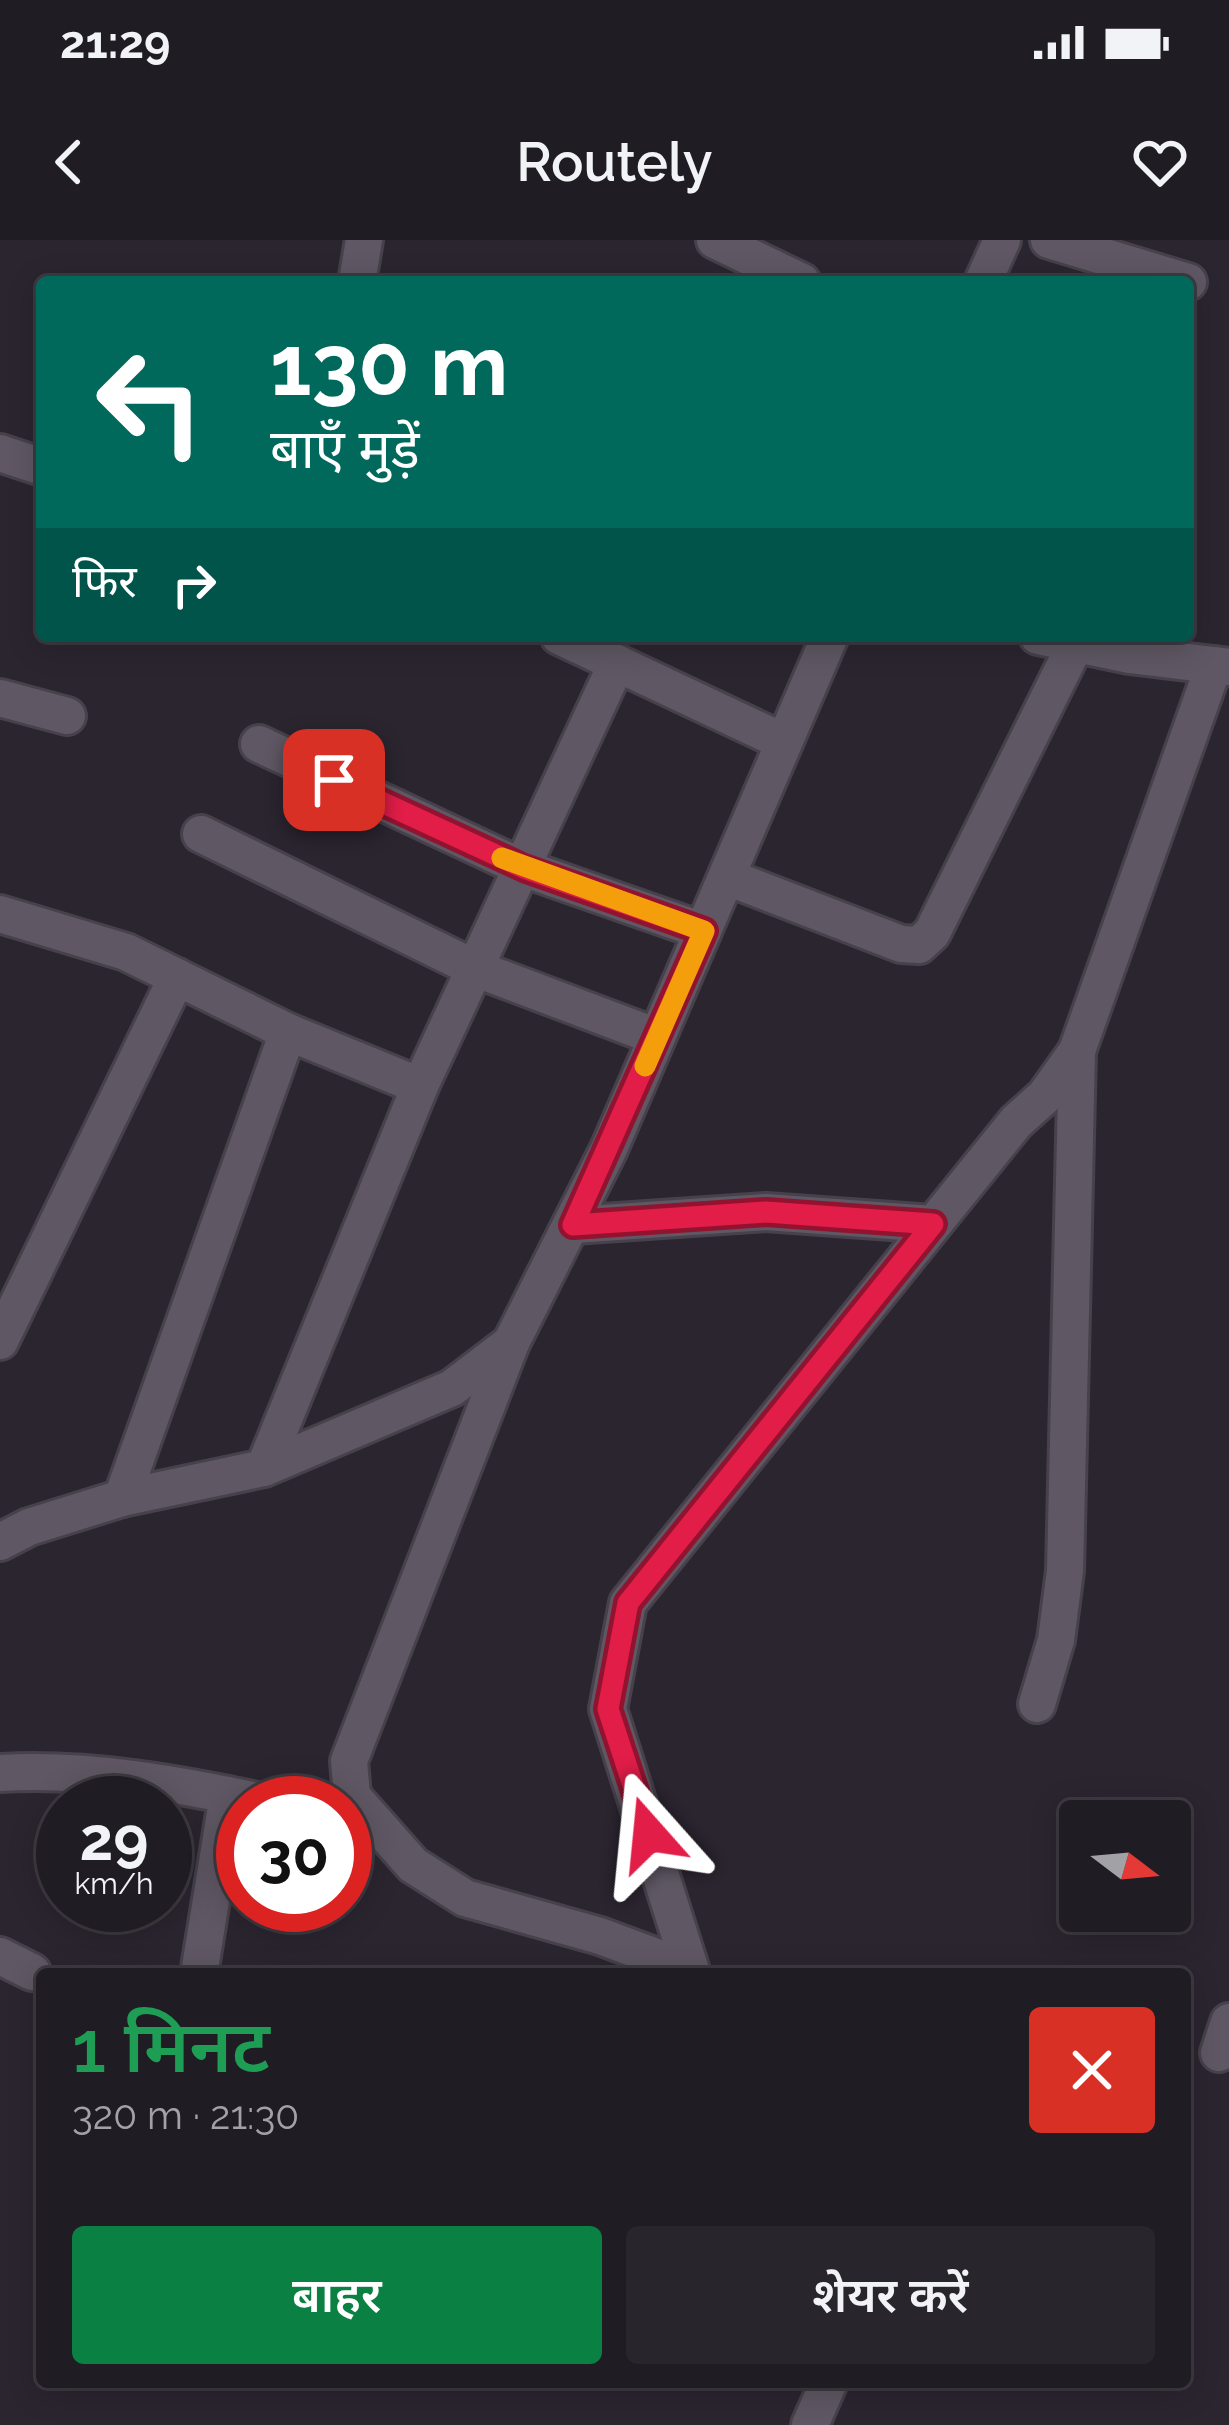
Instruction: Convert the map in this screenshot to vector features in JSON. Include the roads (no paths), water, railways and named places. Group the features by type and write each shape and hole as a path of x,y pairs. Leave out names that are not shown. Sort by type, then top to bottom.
{"street":[{"path":"358,276 364,240"},
{"path":"715,240 790,276"},
{"path":"986,276 1002,240"},
{"path":"1048,240 1167,276"},
{"path":"0,453 36,464"},
{"path":"573,642 784,742"},
{"path":"350,1776 349,1761 511,1343 573,1225 827,642"},
{"path":"686,1968 608,1709 628,1603 1077,1051 1222,666 1066,642"},
{"path":"727,877 902,944 920,945 932,933 1075,644"},
{"path":"264,1468 420,1086 617,663"},
{"path":"0,698 67,716"},
{"path":"259,744 524,868 704,931"},
{"path":"202,834 474,968 657,1037"},
{"path":"0,914 126,952 288,1031 420,1086"},
{"path":"0,1341 177,977"},
{"path":"122,1498 288,1031"},
{"path":"1037,1704 1056,1640 1065,1571 1077,1051"},
{"path":"573,1225 766,1212 933,1224"},
{"path":"0,1542 29,1527 122,1498 264,1468 452,1388 511,1343"},
{"path":"0,1773 43,1771 124,1778 216,1793"},
{"path":"372,1833 465,1898 600,1936 677,1968"},
{"path":"200,1968 216,1865"},
{"path":"810,2425 826,2388"}]}
